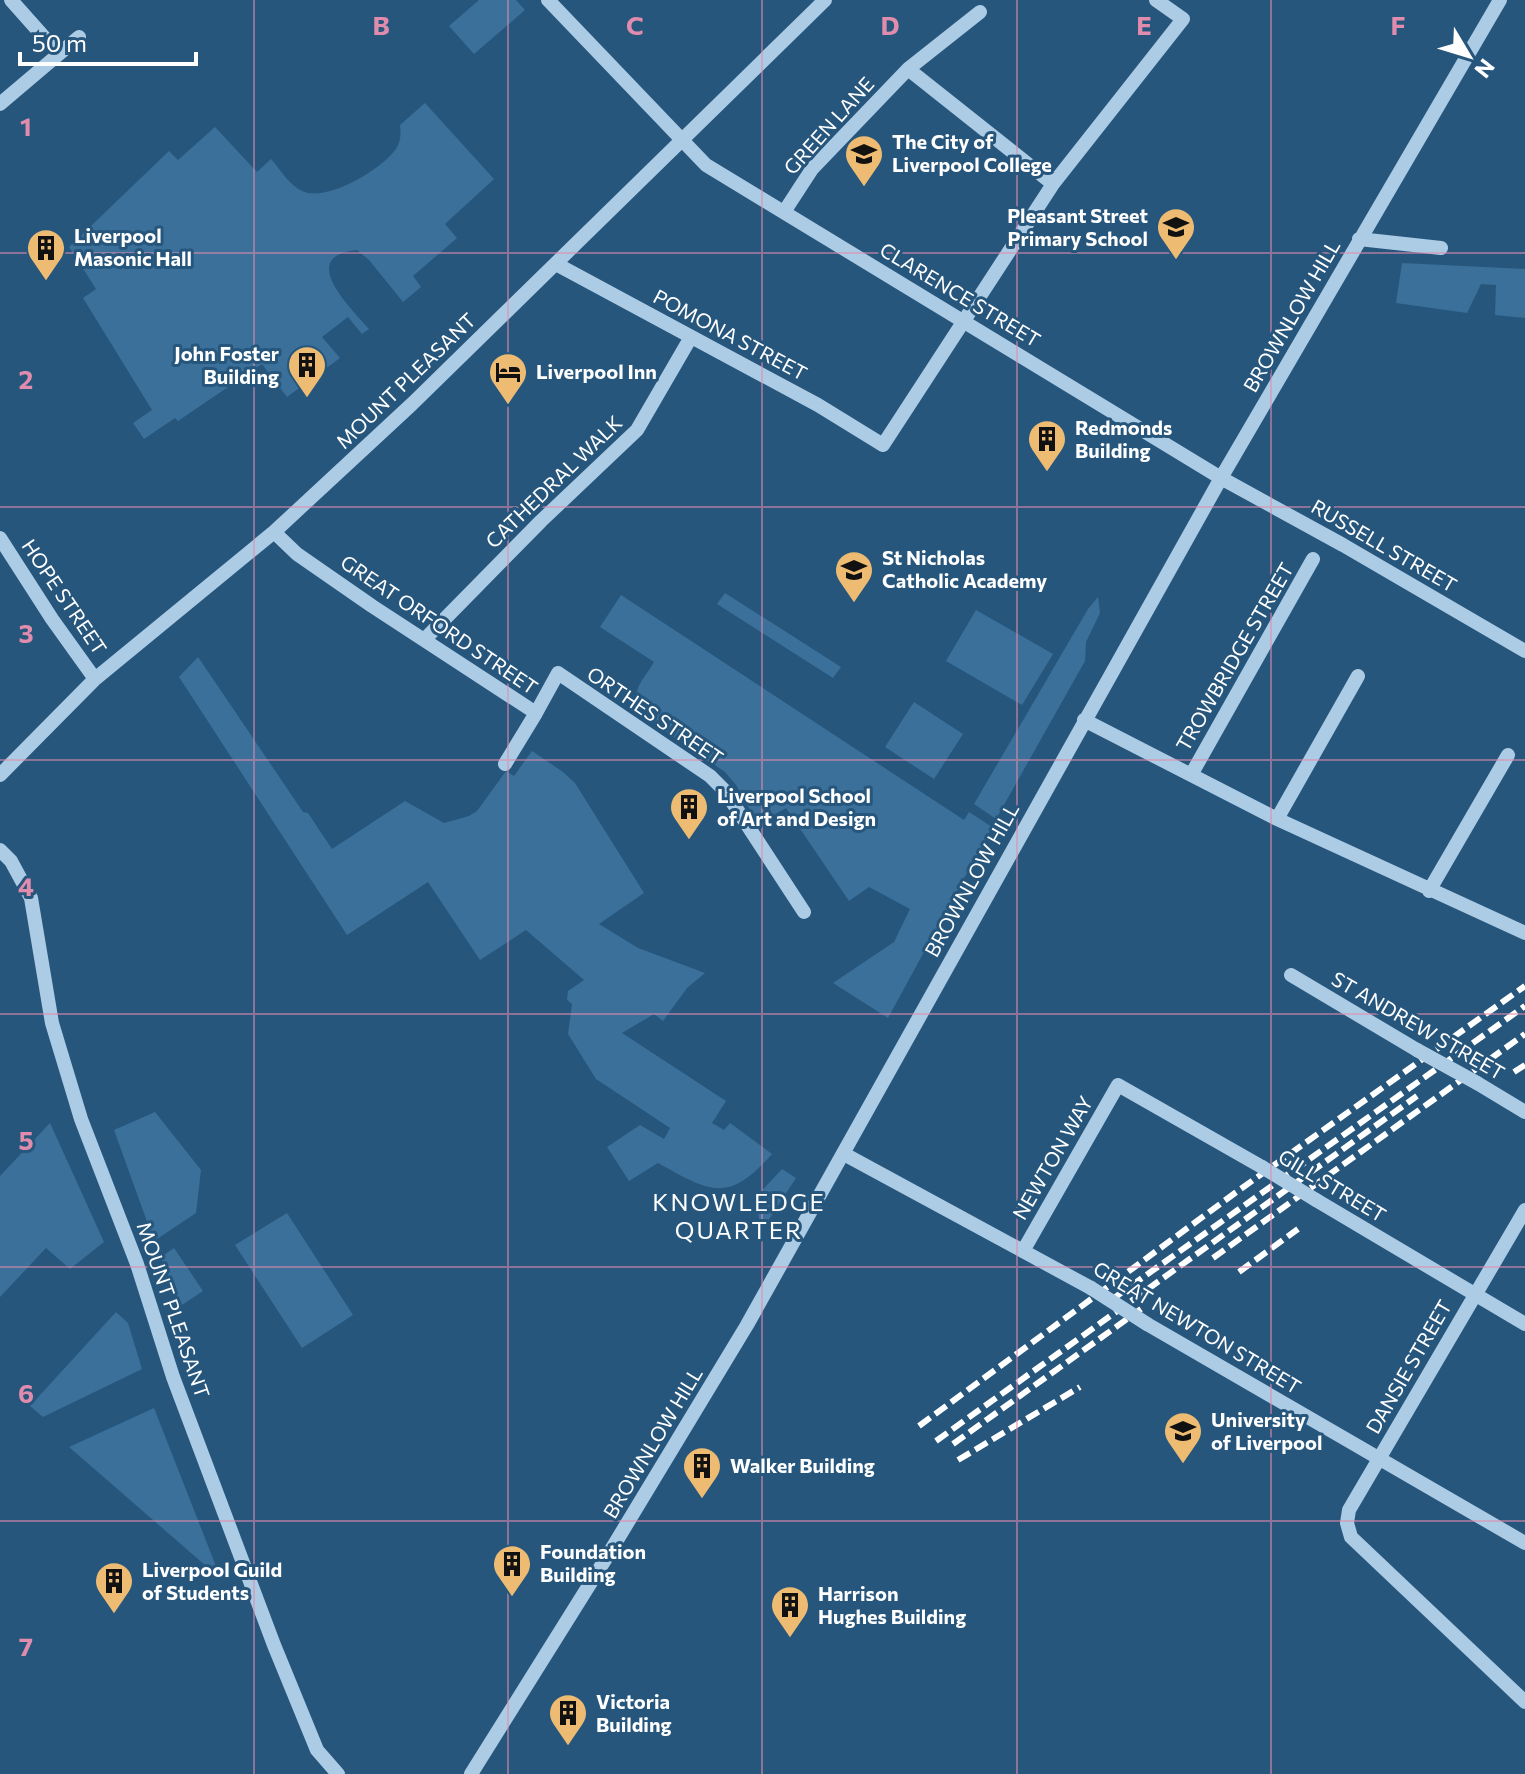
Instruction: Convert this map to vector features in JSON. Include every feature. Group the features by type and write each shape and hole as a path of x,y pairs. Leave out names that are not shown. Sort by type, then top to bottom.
{"street":[{"path":"11,0 59,54"},
{"name":"CLARENCE STREET","path":"548,0 706,165 1221,478"},
{"name":"MOUNT PLEASANT","path":"0,775 95,679 274,532 412,404 825,0"},
{"path":"964,321 1053,184 1183,19 1156,0"},
{"name":"BROWNLOW HILL","path":"471,1774 715,1379 1221,478 1500,0"},
{"name":"GREEN LANE","path":"784,212 812,169 908,69 980,12"},
{"path":"0,104 79,37"},
{"path":"908,69 1053,184"},
{"path":"1359,239 1441,248"},
{"name":"POMONA STREET","path":"556,264 818,405 883,445 964,321"},
{"name":"CATHEDRAL WALK","path":"424,640 541,521 637,430 691,337"},
{"name":"RUSSELL STREET","path":"1221,478 1335,540 1525,651"},
{"name":"GREAT ORFORD STREET","path":"274,532 297,554 536,713 505,764"},
{"name":"HOPE STREET","path":"0,538 95,679"},
{"name":"TROWBRIDGE STREET","path":"1191,775 1313,559"},
{"name":"ORTHES STREET","path":"536,713 558,673 710,776 725,791 804,912"},
{"path":"1277,819 1358,676"},
{"name":"TROWBRIDGE STREET","path":"1084,720 1277,819 1525,933"},
{"path":"1429,891 1508,755"},
{"name":"MOUNT PLEASANT","path":"0,850 11,861 31,898 52,1023 81,1119 134,1255 173,1377 317,1750 338,1774"},
{"name":"ST ANDREW STREET","path":"1291,975 1525,1112"},
{"name":"GILL STREET","path":"1118,1085 1525,1324"},
{"name":"NEWTON WAY","path":"1023,1251 1118,1085"},
{"name":"GREAT NEWTON STREET","path":"844,1154 1091,1288 1147,1324 1525,1543"},
{"name":"DANSIE STREET","path":"1525,1210 1349,1510 1347,1523 1351,1537 1525,1702"}],"shaded area":[{"path":"479,0 516,0 525,10 474,54 449,26"},
{"path":"425,103 494,179 445,224 457,238 413,276 421,287 403,302 357,250 339,254 331,262 329,272 333,284 369,329 362,334 348,317 322,337 340,358 287,397 262,364 178,421 175,418 144,439 133,423 152,410 83,298 96,289 69,247 169,151 178,160 215,127 257,172 271,159 298,189 312,193 325,192 353,182 379,166 396,149 400,125"},
{"path":"1402,263 1525,269 1525,318 1495,315 1496,285 1481,284 1467,313 1396,303"},
{"path":"725,593 841,667 833,678 717,604"},
{"path":"621,595 964,820 969,812 992,827 888,1018 833,983 894,942 910,909 869,887 849,901 786,808 758,824 725,772 640,714 637,692 654,662 600,627"},
{"path":"1098,597 1100,613 1086,642 1085,661 996,819 974,804 1088,609"},
{"path":"976,610 1053,654 1022,705 946,661"},
{"path":"198,657 303,812 308,813 332,849 405,801 444,823 469,816 477,811 506,771 514,776 532,751 563,772 575,783 644,893 599,924 638,948 705,973 687,988 663,1021 654,1014 622,1033 726,1101 712,1123 724,1130 730,1123 772,1154 743,1181 730,1186 705,1186 658,1163 629,1181 607,1147 640,1125 664,1139 670,1128 596,1079 568,1034 572,1004 567,1000 568,991 584,980 526,930 480,960 428,882 347,935 179,677"},
{"path":"914,702 963,734 934,779 885,747"},
{"path":"155,1112 201,1170 196,1213 154,1241 114,1130"},
{"path":"50,1123 104,1242 70,1269 46,1248 0,1297 0,1176"},
{"path":"782,1169 796,1178 760,1233 757,1196"},
{"path":"287,1213 353,1315 302,1348 235,1245"},
{"path":"174,1248 203,1291 179,1307 161,1257"},
{"path":"116,1312 128,1323 142,1369 43,1417 30,1406"},
{"path":"154,1408 221,1579 69,1447"}],"railway":[{"path":"919,1426 1235,1193 1525,986"},
{"path":"1114,1298 1525,1006"},
{"path":"1213,1258 1525,1034"},
{"path":"1514,1072 1525,1065"},
{"path":"936,1441 1417,1096"},
{"path":"1239,1272 1298,1229"},
{"path":"953,1444 1141,1309"},
{"path":"958,1460 1080,1387"}],"place":[{"name":"The City of Liverpool College","path":"864,188"},
{"name":"Pleasant Street Primary School","path":"1176,261"},
{"name":"Liverpool Masonic Hall","path":"46,282"},
{"name":"John Foster Building","path":"307,399"},
{"name":"Liverpool Inn","path":"508,406"},
{"name":"Redmonds Building","path":"1047,473"},
{"name":"St Nicholas Catholic Academy","path":"854,604"},
{"name":"Liverpool School of Art and Design","path":"689,841"},
{"name":"University of Liverpool","path":"1183,1465"},
{"name":"Walker Building","path":"702,1500"},
{"name":"Foundation Building","path":"512,1598"},
{"name":"Liverpool Guild of Students","path":"114,1615"},
{"name":"Harrison Hughes Building","path":"790,1639"},
{"name":"Victoria Building","path":"568,1747"}],"district":[{"name":"KNOWLEDGE QUARTER","path":"739,1217"}]}
